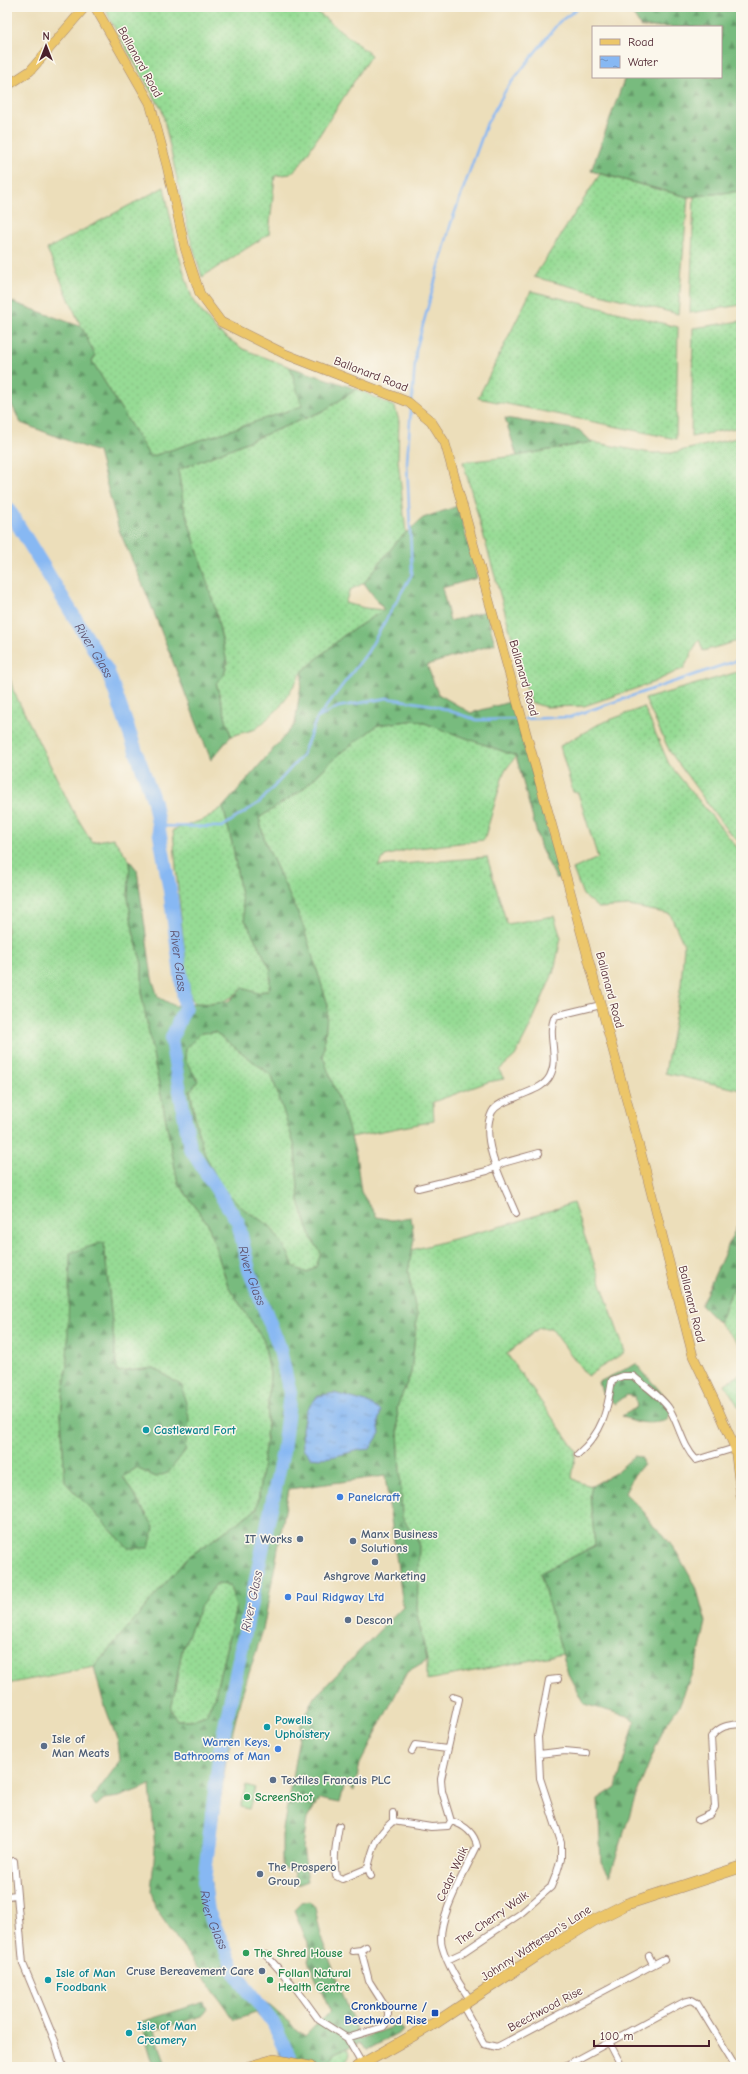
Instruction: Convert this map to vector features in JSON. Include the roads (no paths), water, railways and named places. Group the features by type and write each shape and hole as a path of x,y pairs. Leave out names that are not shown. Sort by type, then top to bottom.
{"highway":[{"name":"Johnny Watterson's Lane","path":"359,2066 437,2022 541,1953 593,1921 627,1904 741,1867"},
{"path":"249,2067 278,2060 310,2067"}],"main road":[{"path":"7,86 30,71 85,7"},
{"name":"Ballanard Road","path":"95,7 150,103 168,166 185,248 200,294 221,322 284,354 408,402 430,421 445,443 522,714 646,1172 693,1356 735,1448 741,1497"}],"street":[{"path":"516,1214 494,1167 489,1132 492,1112 499,1105 542,1086 550,1076 553,1065 550,1025 555,1016 601,1005"},
{"path":"418,1188 486,1171 503,1163 539,1154"},
{"path":"578,1454 591,1443 600,1428 608,1406 612,1380 623,1376 633,1376 669,1408 683,1443 696,1460 735,1448"},
{"name":"The Cherry Walk","path":"447,1960 462,1953 520,1914 551,1887 561,1858 561,1842 540,1778 538,1737 549,1680 558,1679"},
{"path":"371,1876 368,1868 373,1847 381,1832 393,1822 432,1827 448,1826 451,1821 442,1792 441,1779 459,1699 453,1697"},
{"path":"698,1820 711,1814 714,1807 711,1738 718,1729 728,1725 741,1724"},
{"path":"414,1745 447,1749"},
{"path":"538,1754 565,1751 586,1753"},
{"path":"393,1812 393,1822"},
{"name":"Cedar Walk","path":"451,1821 460,1824 469,1830 476,1839 477,1846 442,1926 442,1945 451,1971 467,2003"},
{"path":"339,1826 334,1855 336,1876 342,1879 368,1868"},
{"path":"14,1861 23,1964 55,2041 63,2067"},
{"path":"7,1896 16,1896"},
{"path":"347,2038 383,2026 388,2021 388,2011 369,1981 363,1948 353,1951"},
{"path":"266,1955 295,1987 319,2020 347,2038 359,2066"},
{"path":"649,1956 653,1964"},
{"name":"Beechwood Rise","path":"467,2003 478,2039 484,2044 497,2046 664,1959"},
{"path":"563,2067 684,2002 692,2000 697,2003 736,2067"},
{"path":"609,2042 622,2067"}],"water":[{"path":"334,1393 366,1402 381,1411 378,1422 380,1433 370,1449 354,1451 326,1458 310,1457 303,1448 302,1429 306,1410 318,1396"}],"waterway":[{"path":"412,401 416,350 451,223 487,123 507,88 559,22 580,7"},
{"path":"157,826 222,827 260,802 302,756 316,720 367,653 412,574 407,462 411,408"},
{"name":"River Glass","path":"7,507 108,672 154,802 170,891 185,1007 171,1040 190,1148 238,1222 249,1270 279,1346 290,1393 283,1451 220,1750 204,1881 208,1911 237,1976 273,2023 289,2056 288,2067"},
{"path":"525,719 570,717 741,659"},
{"path":"318,718 338,707 387,698 432,705 477,720 520,719"}],"place":[{"name":"Castleward Fort","path":"146,1430"},
{"name":"Panelcraft","path":"340,1497"},
{"name":"IT Works","path":"300,1539"},
{"name":"Manx Business Solutions","path":"353,1541"},
{"name":"Ashgrove Marketing","path":"375,1562"},
{"name":"Paul Ridgway Ltd","path":"288,1597"},
{"name":"Descon","path":"348,1620"},
{"name":"Powells Upholstery","path":"267,1727"},
{"name":"Isle of Man Meats","path":"44,1746"},
{"name":"Warren Keys, Bathrooms of Man","path":"278,1749"},
{"name":"Textiles Francais PLC","path":"273,1780"},
{"name":"ScreenShot","path":"247,1797"},
{"name":"The Prospero Group","path":"260,1874"},
{"name":"The Shred House","path":"246,1953"},
{"name":"Cruse Bereavement Care","path":"262,1971"},
{"name":"Isle of Man Foodbank","path":"48,1980"},
{"name":"Follan Natural Health Centre","path":"270,1980"},
{"name":"Cronkbourne / Beechwood Rise","path":"435,2013"},
{"name":"Isle of Man Creamery","path":"129,2033"}]}
